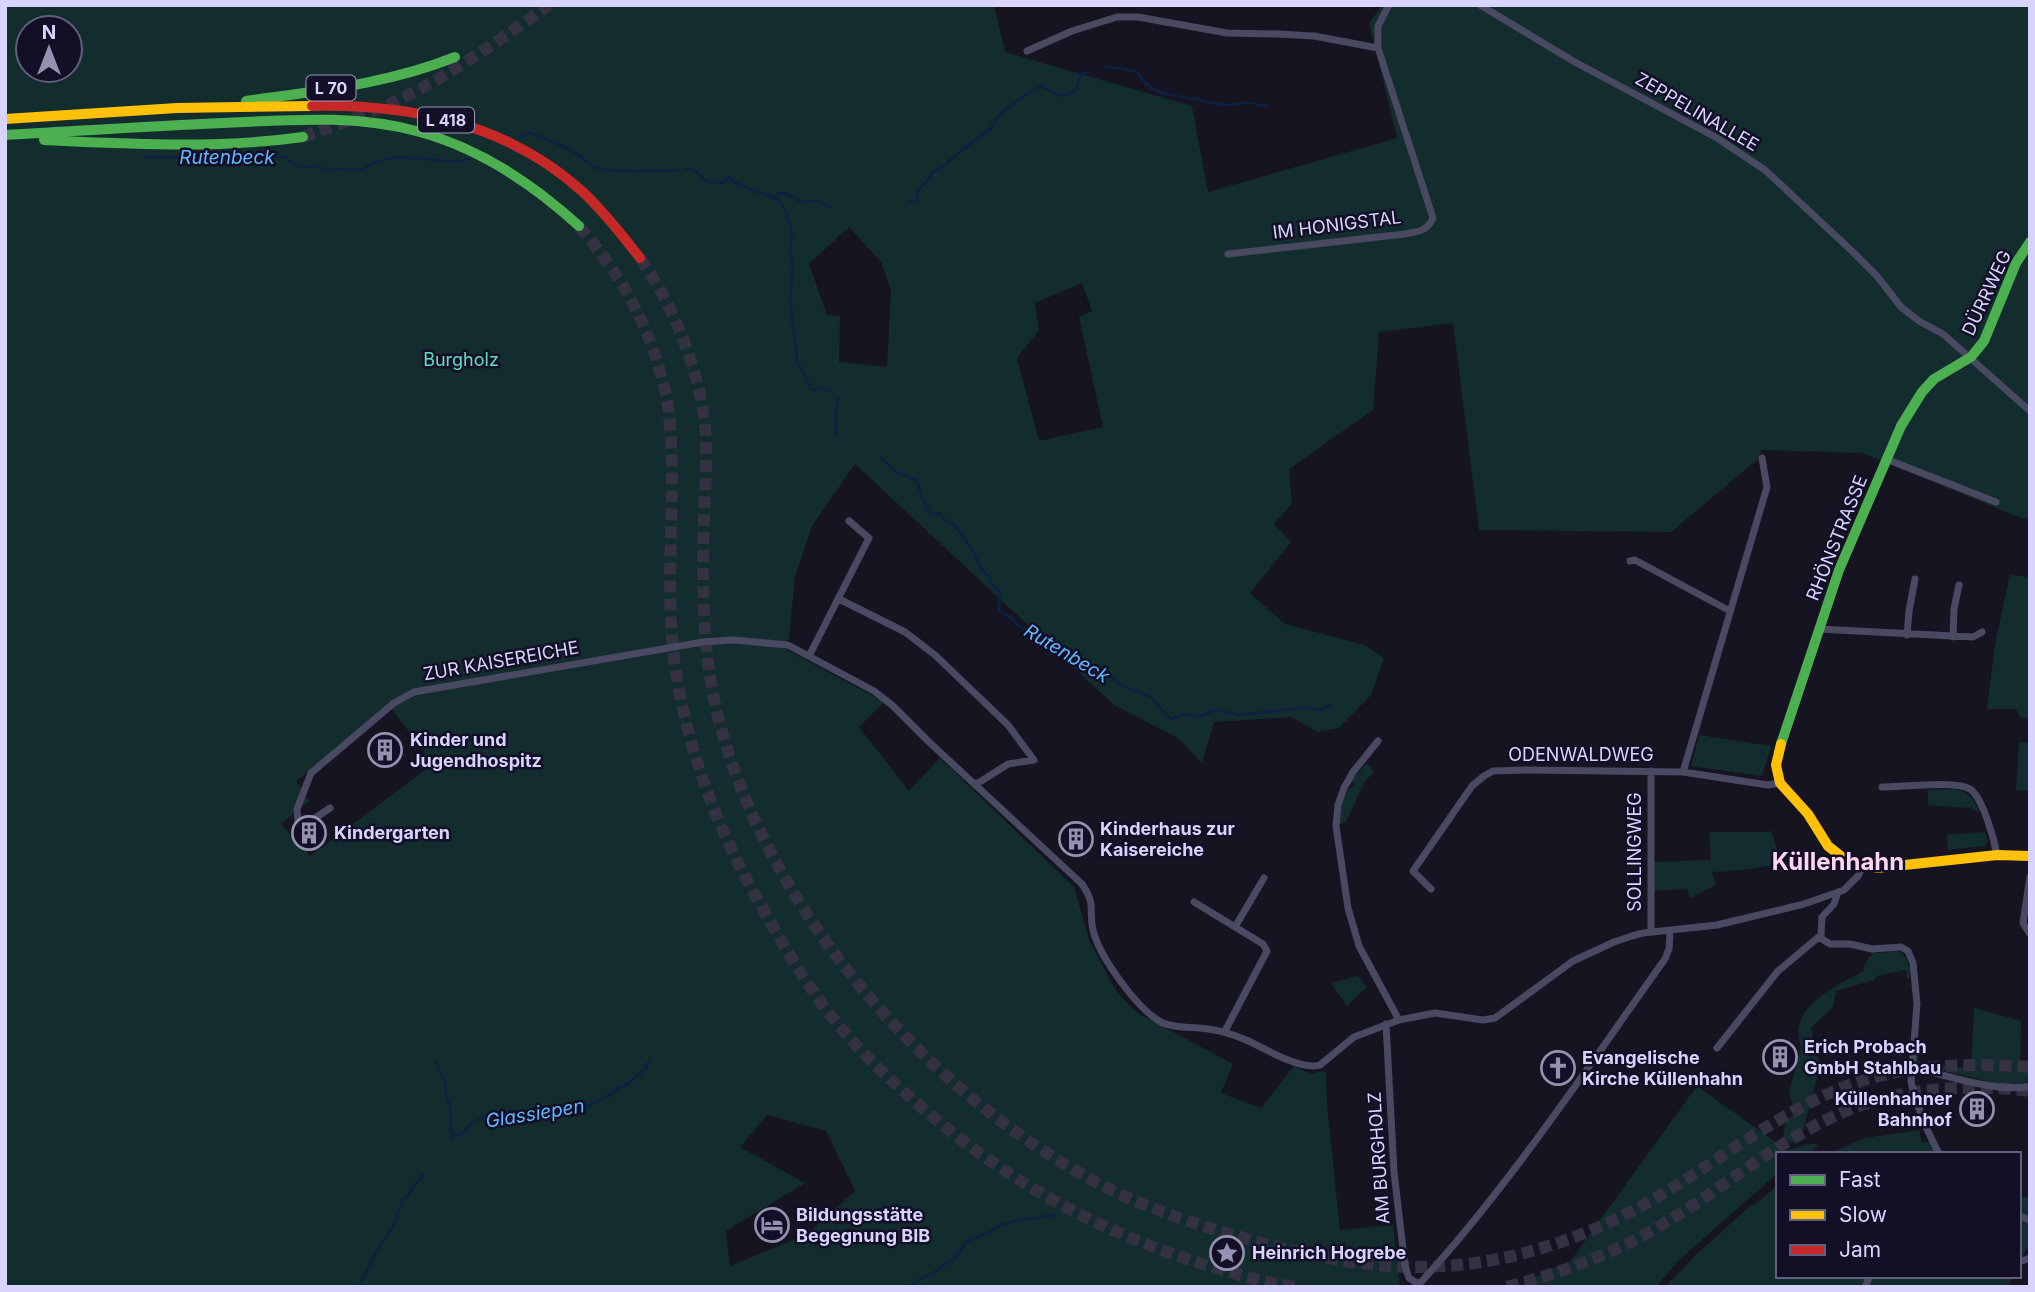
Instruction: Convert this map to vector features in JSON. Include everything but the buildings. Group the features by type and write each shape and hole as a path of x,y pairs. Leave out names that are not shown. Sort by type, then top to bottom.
{"main road":[{"name":"L 70","path":"205,107 395,78 428,69 455,57"},
{"name":"L 418","path":"5,119 205,107 377,107 420,113 461,124 516,147 556,171 593,202 640,258"},
{"name":"L 418","path":"5,137 273,121 341,120 390,125 435,135 489,158 542,192 579,226"},
{"path":"5,137 188,145 246,144 303,137"},
{"name":"DÜRRWEG","path":"1971,357 1984,341 2016,263 2030,242"},
{"name":"RHÖNSTRASSE","path":"1780,783 1776,765 1779,751 1818,629 1839,570 1886,459 1908,413 1922,392 1941,374 1971,357"},
{"path":"1780,783 1808,814 1835,853 1847,861 1863,866 1887,868 1941,859 1997,855 2030,856"}],"street":[{"name":"IM HONIGSTAL","path":"1228,254 1405,234 1422,231 1430,224 1433,218 1378,48 1378,26 1389,5"},
{"name":"ZEPPELINALLEE","path":"1480,5 1573,61 1717,138 1765,170 1877,276 1901,307 1943,334 2027,409"},
{"path":"1027,51 1062,35 1118,17 1138,17 1227,33 1314,36 1378,48"},
{"path":"1683,772 1767,487 1762,458"},
{"name":"RHÖNSTRASSE","path":"1886,459 1996,502"},
{"path":"809,656 869,538 849,522"},
{"path":"1630,561 1635,560 1730,611"},
{"path":"1907,635 1916,579"},
{"path":"1953,637 1954,609 1959,585"},
{"path":"839,599 905,632 935,655 1008,725 1034,760 1008,764 975,785"},
{"name":"RHÖNSTRASSE","path":"1818,629 1953,637 1973,637 1983,632"},
{"name":"ZUR KAISEREICHE","path":"330,808 308,823 298,822 297,809 311,773 394,704 414,692 694,643 733,640 788,645 874,691 892,705 1082,884 1092,901 1093,928 1105,959 1143,1007 1161,1022 1178,1027 1225,1031 1295,1063 1314,1067 1354,1037 1386,1024"},
{"path":"1378,741 1344,788 1338,805 1336,826 1348,908 1359,946 1399,1020"},
{"name":"SOLLINGWEG","path":"1651,771 1651,932"},
{"name":"ODENWALDWEG","path":"1431,889 1413,871 1467,793 1484,776 1493,772 1683,772 1768,785 1780,783"},
{"path":"1882,788 1954,784 1968,788 1983,808 1997,855"},
{"path":"1386,1024 1435,1013 1483,1020 1495,1018 1573,961 1614,942 1651,932 1745,919 1804,904 1852,884 1863,866"},
{"path":"2030,877 2023,923 2030,934"},
{"path":"1235,927 1264,878"},
{"path":"1838,892 1834,904 1822,917 1822,939 1830,944 1872,948 1901,947 1908,951 1913,963 1917,1004 1911,1082 1918,1107 1938,1152"},
{"path":"1194,902 1263,944 1267,951 1225,1031"},
{"path":"1416,1285 1472,1225 1665,959 1669,949 1670,931"},
{"path":"1717,1048 1778,971 1821,935"},
{"name":"AM BURGHOLZ","path":"1386,1024 1394,1172 1405,1266 1409,1278 1416,1285"},
{"path":"1911,1067 1998,1087 2030,1086"}],"green space":[{"name":"Burgholz","path":"5,5 994,5 1005,52 1192,106 1208,192 1397,138 1369,23 1382,5 2030,5 2030,519 2021,518 1862,453 1761,450 1758,459 1671,532 1479,530 1453,323 1379,332 1373,410 1289,469 1292,503 1274,524 1291,542 1250,593 1285,624 1365,645 1384,658 1371,695 1339,728 1317,732 1292,717 1214,722 1202,763 1178,738 1114,705 855,464 812,526 795,577 789,639 782,647 884,702 859,727 909,791 940,758 1074,887 1090,942 1115,989 1136,1012 1233,1064 1221,1093 1261,1108 1294,1066 1310,1074 1322,1071 1326,1073 1340,1230 1393,1225 1400,1287 5,1287","holes":["849,227 881,262 891,290 887,367 839,362 840,316 827,315 809,264","1082,283 1092,311 1079,317 1103,427 1039,441 1017,358 1039,330 1035,303","392,709 433,764 310,856 281,824 309,801 296,781","767,1115 826,1131 855,1191 807,1234 730,1266 726,1231 805,1183 740,1147"]},
{"path":"2010,574 2030,578 2030,719 2021,718 2016,709 1987,709 1995,644"},
{"path":"1699,735 1771,746 1762,776 1691,766"},
{"path":"2019,742 2030,743 2030,791 2016,790"},
{"path":"1367,763 1374,772 1365,781 1346,822 1341,824 1340,807 1343,798 1355,785 1351,780"},
{"path":"1952,789 1970,796 1979,813 1970,808 1928,805 1928,790"},
{"path":"1772,831 1780,864 1712,872 1716,885 1690,898 1687,889 1654,891 1654,862 1711,860 1709,832"},
{"path":"1985,832 1988,842 1985,846 1948,850 1947,835"},
{"path":"1897,951 1906,958 1910,978 1907,979 1906,970 1877,976 1874,980 1836,991 1833,1007 1811,1028 1820,1068 1800,1142 1782,1143 1785,1124 1795,1112 1789,1093 1801,1047 1798,1033 1807,1010 1828,991 1864,971 1863,967 1873,952"},
{"path":"1358,976 1367,987 1347,1006 1331,983"},
{"path":"1974,1008 2021,1021 2020,1067 2030,1073 2030,1081 2002,1085 1916,1064 1919,1037 1918,1061 1971,1069"},
{"path":"1697,1086 1787,1150 1814,1143 1819,1146 1808,1152 1776,1152 1776,1175 1679,1260 1656,1287 1517,1287 1553,1268 1569,1263"},
{"path":"1919,1130 1922,1143 1931,1141 1943,1152 1833,1152 1865,1138"},
{"path":"1776,1187 1776,1278 2012,1278 2008,1287 1665,1287 1697,1254"},
{"path":"2021,1197 2030,1197 2030,1242 2021,1259"}],"waterway":[{"path":"1104,67 1137,72 1149,86 1170,95 1219,104 1247,103 1266,106"},
{"path":"908,202 917,200 919,189 932,173 986,132 1000,114 1011,106 1040,86 1057,94 1071,94 1078,84 1080,74 1088,72"},
{"name":"Rutenbeck","path":"520,138 527,133 539,136 601,169 679,170"},
{"name":"Rutenbeck","path":"147,157 285,157 297,166 319,167 324,170 363,169 372,163 397,157 459,162 468,159"},
{"name":"Rutenbeck","path":"686,169 694,170 707,182 725,182 729,177 739,185 780,200 792,232 790,299 797,360 811,390 822,388 829,391"},
{"path":"775,197 783,193 803,202 819,201 830,207"},
{"name":"Rutenbeck","path":"836,435 838,398"},
{"name":"Rutenbeck","path":"881,458 897,472 916,480 927,510 931,514 941,514 944,520 952,523 959,531 981,569 990,578 993,587 1000,591 999,610 1003,614 1012,618 1026,631 1041,636 1056,649 1065,649 1075,659 1114,679 1120,685 1152,698 1172,719 1183,715 1202,716 1215,710 1239,715 1308,707 1321,710 1330,706"},
{"name":"Glassiepen","path":"451,1139 461,1135 473,1122 484,1117 502,1118 590,1106 631,1082 646,1069 650,1061"},
{"path":"436,1063 445,1082 453,1136"},
{"name":"Glassiepen","path":"359,1287 393,1226 402,1202 424,1174"},
{"path":"935,1271 956,1257 966,1242 996,1227 1055,1215"},
{"path":"911,1287 930,1274"}],"tunnel":[{"path":"303,137 375,110 418,90 475,56 549,5"},
{"path":"579,226 617,276 638,313 654,351 666,393 672,469 671,627 679,692 696,757 718,820 732,850 763,909 806,980 845,1032 887,1076 951,1132 1015,1177 1083,1216 1155,1247 1231,1272 1295,1287"},
{"path":"640,258 662,293 680,332 699,392 706,438 703,587 711,681 715,704 738,781 773,856 817,929 869,997 928,1060 993,1115 1062,1162 1149,1207 1262,1243 1310,1255 1384,1266 1458,1265 1504,1258 1550,1246 1594,1229 1662,1194 1790,1113 1844,1087 1888,1074 1936,1067 2030,1067"},
{"path":"1507,1287 1578,1265 1629,1243 1672,1219 1772,1151 1851,1109 1894,1096 1939,1089 2030,1091"}],"traffic: fast":[{"path":"246,101 378,80 455,57"},
{"path":"5,135 298,120 347,120 396,126 442,139 485,158 524,182 579,226"},
{"path":"44,140 206,144 303,137"},
{"path":"1781,744 1839,570 1901,426 1922,392 1934,379 1971,357 1984,341 2016,263 2030,242"}],"traffic: slow":[{"path":"5,119 177,108 312,106"},
{"path":"1781,744 1776,765 1780,783 1808,814 1828,846 1847,861 1877,868 1997,855 2030,856"}],"traffic: jam":[{"path":"312,106 349,106 422,114 457,123 524,150 555,169 584,193 640,258"}],"place":[{"name":"Kinder und Jugendhospitz","path":"385,750"},
{"name":"Kindergarten","path":"309,833"},
{"name":"Kinderhaus zur Kaisereiche","path":"1076,839"},
{"name":"Erich Probach GmbH Stahlbau","path":"1780,1057"},
{"name":"Evangelische Kirche Küllenhahn","path":"1558,1068"},
{"name":"Küllenhahner Bahnhof","path":"1977,1109"},
{"name":"Bildungsstätte Begegnung BIB","path":"772,1225"},
{"name":"Heinrich Hogrebe","path":"1227,1253"}],"district":[{"name":"Küllenhahn","path":"1838,862"}]}
